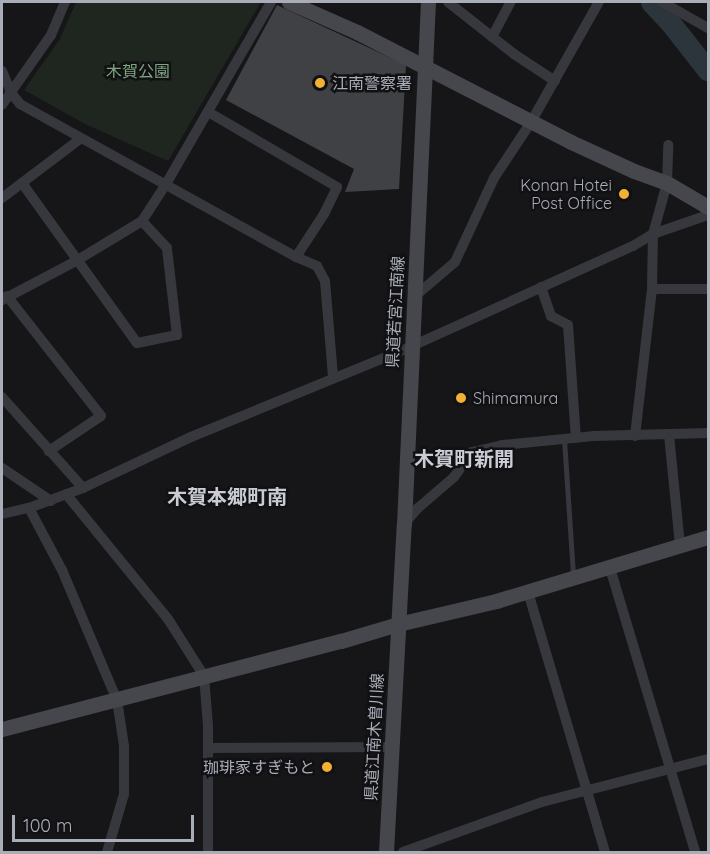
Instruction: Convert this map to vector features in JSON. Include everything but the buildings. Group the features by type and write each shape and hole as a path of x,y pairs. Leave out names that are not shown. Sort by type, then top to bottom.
{"street":[{"path":"2,105 12,94 51,35 65,2"},
{"path":"49,451 101,416 4,298 76,261 142,221 166,184 270,2"},
{"path":"289,2 357,32 531,122 634,171 667,183 708,207"},
{"name":"県道若宮江南線","path":"398,624 428,2"},
{"path":"448,2 492,37 555,81"},
{"path":"492,37 511,2"},
{"path":"414,297 454,261 494,178 531,122 599,2"},
{"path":"662,2 708,28"},
{"path":"2,71 12,94 20,104 296,257 317,266 325,281 333,377"},
{"path":"208,112 337,187 324,214 296,257"},
{"path":"2,198 80,139"},
{"path":"635,435 652,288 653,234 667,183 668,145"},
{"path":"22,183 76,261 105,296 136,343 177,335 167,248 142,221"},
{"path":"2,514 51,501 83,488 191,437 410,347 633,246 653,234 708,216"},
{"path":"541,287 551,316 568,325 576,438"},
{"path":"652,288 708,289"},
{"path":"2,397 83,488"},
{"path":"404,524 418,508 454,477 472,452 502,445 576,438 708,433"},
{"path":"669,435 680,546"},
{"path":"2,468 51,501"},
{"path":"66,494 168,619 204,676 208,748 208,852"},
{"path":"29,508 62,570 117,700 124,746 124,794 107,852"},
{"path":"2,729 528,592 708,537"},
{"path":"610,568 695,852"},
{"path":"528,592 605,852"},
{"name":"県道江南木曽川線","path":"386,852 398,624"},
{"path":"208,748 391,747"},
{"path":"403,852 542,802 708,759"}],"lane":[{"path":"564,439 573,579"}],"green space":[{"name":"木賀公園","path":"76,2 261,2 168,161 87,125 24,90 60,39"}],"waterway":[{"path":"651,2 708,71"}],"place":[{"name":"江南警察署","path":"320,83"},
{"name":"Konan Hotei Post Office","path":"624,194"},
{"name":"Shimamura","path":"461,398"},
{"name":"珈琲家すぎもと","path":"327,767"}],"district":[{"name":"木賀町新開","path":"464,458"},
{"name":"木賀本郷町南","path":"227,496"}]}
